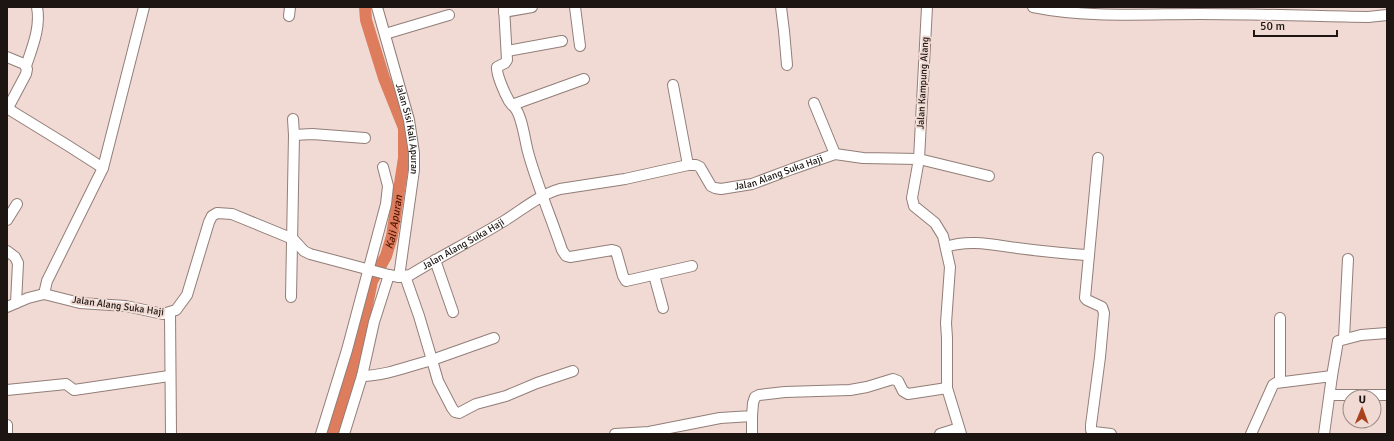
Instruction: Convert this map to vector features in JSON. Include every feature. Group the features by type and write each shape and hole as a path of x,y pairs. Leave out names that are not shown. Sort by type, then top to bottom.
{"street":[{"path":"37,7 38,16 35,38 26,66 26,74 10,106 10,110 67,144 103,168"},
{"path":"44,294 47,281 103,168 144,7"},
{"name":"Jalan Sisi Kali Apuran","path":"344,434 362,376 374,322 394,276 412,182 414,153 409,120 377,7"},
{"path":"532,7 504,10 507,51 506,62 496,69 503,90 515,108 523,129 528,151 562,250 566,256 570,257 612,250 617,252 623,276 626,281 692,266"},
{"path":"575,7 580,46"},
{"path":"781,7 787,64"},
{"name":"Jalan Kampung Alang","path":"919,159 927,7"},
{"path":"1033,7 1072,13 1119,15 1201,14 1368,17 1387,15"},
{"path":"385,34 449,15"},
{"path":"507,51 562,41"},
{"path":"7,58 26,66"},
{"path":"512,105 584,79"},
{"path":"674,85 688,164"},
{"path":"814,103 835,154"},
{"path":"291,298 293,239 293,118"},
{"path":"294,135 312,134 365,138"},
{"name":"Jalan Alang Suka Haji","path":"12,305 35,295 44,294 80,303 126,306 163,314 170,313 176,310 187,295 209,222 215,214 224,212 293,239 304,251 310,254 394,276 410,275 551,192 560,189 625,179 688,164 700,166 711,186 721,189 752,184 835,154 863,158 919,159 989,176"},
{"path":"1098,158 1086,298 1087,300 1102,307 1104,313 1090,432 1112,434"},
{"path":"919,159 912,198 914,206 935,223 943,236 950,267 946,323 948,338 947,388 960,431 940,434"},
{"path":"321,434 371,270 388,195 388,186 383,167"},
{"path":"7,220 17,204"},
{"path":"946,247 959,244 978,243 1089,255"},
{"path":"7,250 15,257 18,263 12,305"},
{"path":"1344,338 1348,259"},
{"path":"435,260 453,312"},
{"path":"654,275 663,308"},
{"path":"394,276 419,316 438,381 455,412 459,413 476,404 506,396 537,383 573,371"},
{"path":"170,313 171,434"},
{"path":"1280,318 1280,382"},
{"path":"1324,434 1338,341 1344,338 1361,335 1387,333"},
{"path":"362,376 385,373 432,360 494,338"},
{"path":"7,390 66,384 74,390 170,376"},
{"path":"1251,434 1273,386 1280,382 1332,376"},
{"path":"752,434 753,400 759,395 786,392 850,390 867,387 893,379 900,382 903,392 908,394 947,388"},
{"path":"1330,395 1387,395"},
{"path":"615,434 649,432 720,418 752,416"},
{"path":"7,425 8,434"}],"waterway":[{"name":"Kali Apuran","path":"332,434 345,395 362,329 372,281 386,256 392,236 404,158 404,128 384,78 366,20 365,7"}]}
